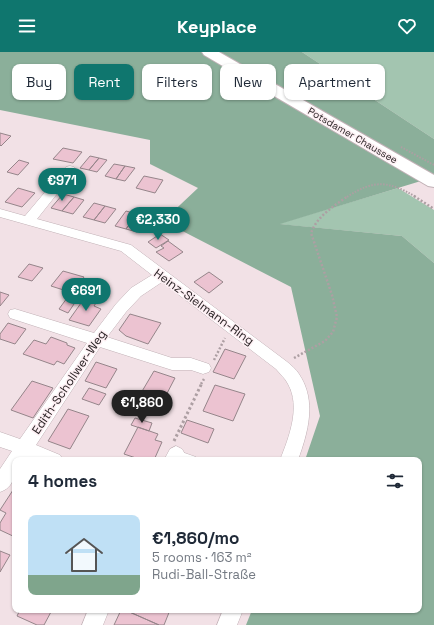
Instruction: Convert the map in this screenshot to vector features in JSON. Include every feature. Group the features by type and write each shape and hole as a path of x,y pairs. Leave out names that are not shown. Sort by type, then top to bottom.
{"main road":[{"name":"Potsdamer Chaussee","path":"209,52 434,182"}],"street":[{"path":"28,221 70,170"},
{"name":"Heinz-Sielmann-Ring","path":"0,212 126,248 161,276 281,365 294,378 302,396 302,416 295,446 290,457"},
{"name":"Edith-Schollwer-Weg","path":"18,457 96,341 121,308 136,292 161,276"},
{"path":"15,314 172,364 209,363"},
{"path":"0,439 18,457"},
{"name":"Edith-Schollwer-Weg","path":"0,484 12,466"},
{"path":"92,625 98,613"},
{"path":"227,625 232,613"}],"lane":[{"path":"174,452 186,457"}],"path":[{"path":"281,365 324,341 333,332 337,317 332,295 311,233 314,223 348,196 368,185 381,183 392,184 407,191 434,209"},
{"path":"209,363 226,336 234,330"},
{"path":"174,452 197,394"}],"green space":[{"path":"0,52 302,52 320,64 284,64 284,100 375,100 434,139 434,177 280,224 402,236 434,263 434,625 246,625 251,613 422,613 422,457 306,457 320,416 291,287 163,221 198,188 150,164 150,140 0,110"},
{"path":"302,52 434,52 434,139 375,100 385,100 385,64 320,64"},
{"path":"398,188 434,210 434,263 402,236 278,224"}],"building":[{"path":"0,133 11,136 1,146 0,145"},
{"path":"63,148 82,152 73,163 53,159"},
{"path":"90,156 99,158 89,170 80,168"},
{"path":"99,158 107,160 97,172 89,170"},
{"path":"19,160 29,163 18,175 7,172"},
{"path":"114,164 125,166 116,179 105,176"},
{"path":"125,166 135,168 125,181 116,179"},
{"path":"144,176 163,180 155,193 136,188"},
{"path":"18,188 35,193 22,207 5,202"},
{"path":"63,194 74,197 62,211 51,208"},
{"path":"74,197 84,200 73,214 62,211"},
{"path":"94,203 105,206 94,220 83,217"},
{"path":"105,206 116,209 105,223 94,220"},
{"path":"126,211 137,214 126,229 115,226"},
{"path":"137,214 148,217 137,232 126,229"},
{"path":"160,234 169,240 156,248 148,242"},
{"path":"168,241 183,252 169,261 156,252 164,248 161,246"},
{"path":"29,264 43,268 32,281 18,277"},
{"path":"63,271 84,277 73,293 51,286"},
{"path":"209,272 223,282 209,293 194,282"},
{"path":"0,292 9,295 0,306"},
{"path":"86,296 98,300 94,306 101,309 89,326 69,320"},
{"path":"67,298 76,301 68,313 59,309"},
{"path":"130,314 161,323 148,344 126,336 119,330"},
{"path":"8,323 26,329 15,344 0,339 0,334"},
{"path":"51,337 67,343 67,345 75,348 64,364 57,361 54,365 23,354 34,340 46,344"},
{"path":"225,349 246,356 234,379 213,372"},
{"path":"96,362 117,369 106,388 85,381"},
{"path":"154,371 175,378 163,401 141,393"},
{"path":"32,381 53,388 33,418 11,410"},
{"path":"215,385 245,394 233,421 203,411"},
{"path":"89,388 106,394 99,405 82,399"},
{"path":"68,409 89,416 70,449 48,441"},
{"path":"135,418 152,423 149,431 131,425"},
{"path":"187,420 214,429 208,443 181,433"},
{"path":"138,427 158,434 155,440 162,442 155,457 133,457 124,454"},
{"path":"12,492 12,536 0,530 0,523 6,513 0,510"},
{"path":"0,551 10,555 0,572"},
{"path":"18,613 50,613 44,625 37,625 17,616"},
{"path":"120,613 132,613 159,625 114,625"},
{"path":"132,613 169,613 164,625 159,625"}]}
